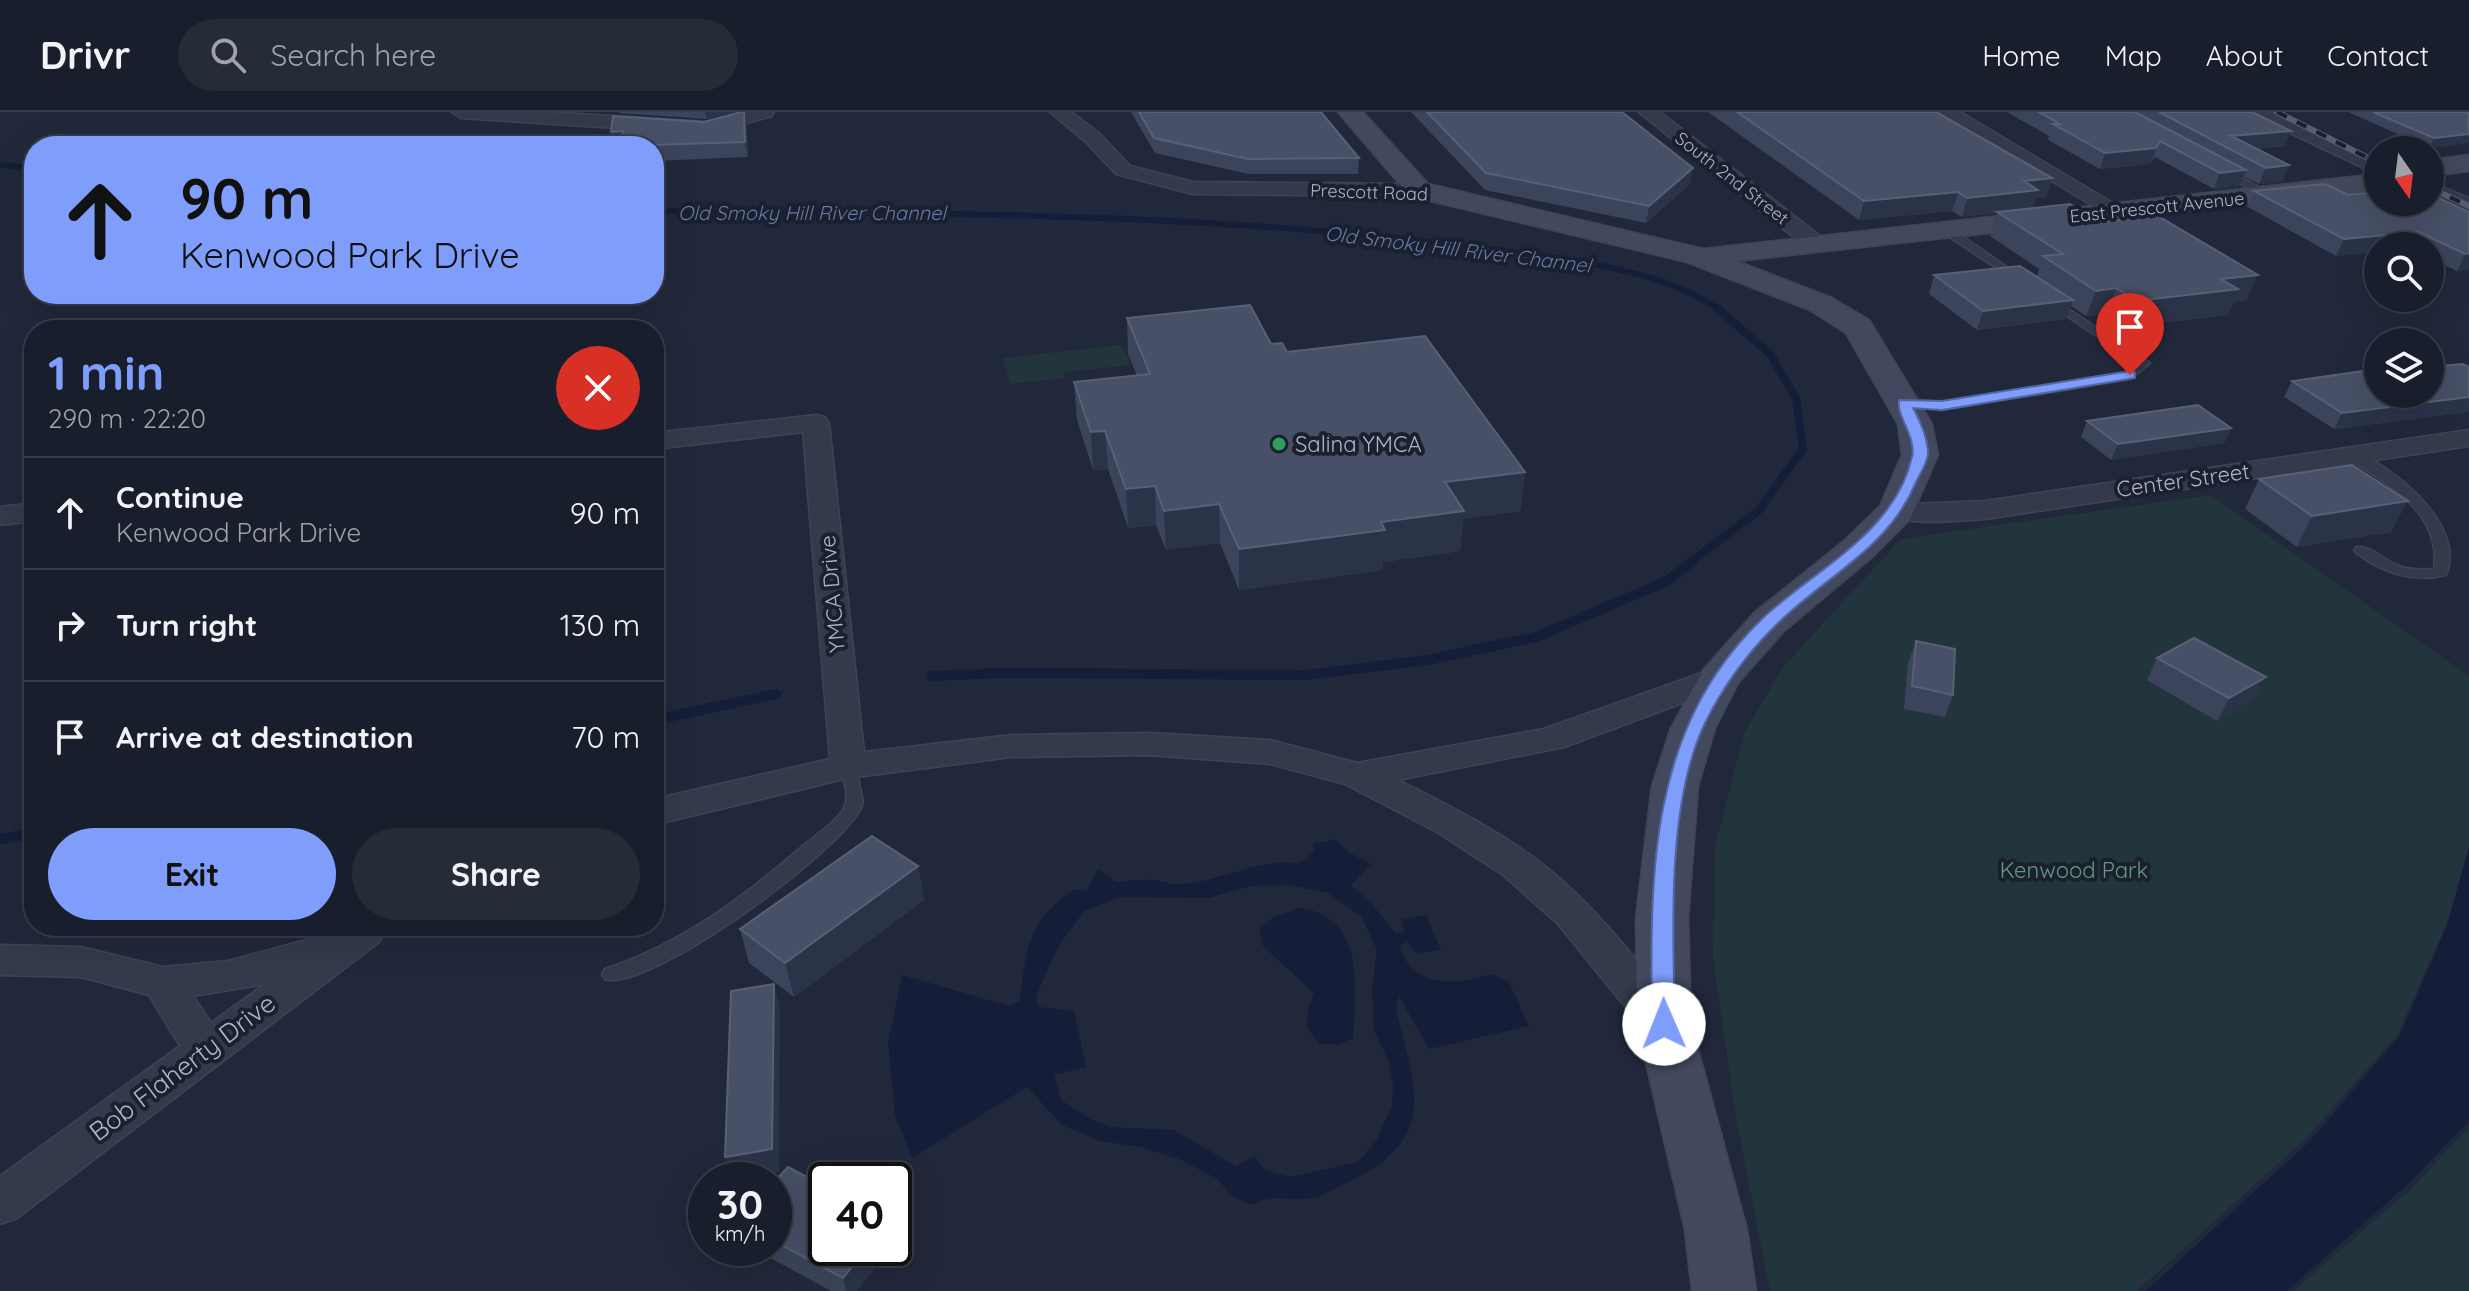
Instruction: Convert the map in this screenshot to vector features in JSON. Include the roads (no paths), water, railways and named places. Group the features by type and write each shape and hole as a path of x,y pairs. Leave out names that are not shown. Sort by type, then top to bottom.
{"street":[{"path":"461,112 694,128 731,124 765,112"},
{"name":"Prescott Road","path":"1059,112 1093,138 1123,170 1193,188 1419,190 1697,256"},
{"path":"1350,112 1419,190"},
{"name":"South 2nd Street","path":"1648,112 1816,244"},
{"path":"1947,112 2115,211"},
{"path":"2255,112 2364,163"},
{"path":"2444,166 2469,163"},
{"name":"East Prescott Avenue","path":"1697,256 2364,184"},
{"path":"2444,194 2469,206"},
{"path":"1724,1291 1716,1230 1664,1024 1662,918 1675,786 1693,728 1719,678 1769,622 1858,549 1897,511 1920,455 1915,424 1817,265 1816,244"},
{"path":"1697,256 1821,304 1858,327"},
{"name":"YMCA Drive","path":"664,440 816,423 848,766"},
{"name":"Center Street","path":"1897,511 1933,514 1985,510 2352,455 2464,442"},
{"path":"0,516 24,513"},
{"path":"1357,775 1463,758 1552,739 1719,678"},
{"path":"664,810 848,766 1012,746 1149,744 1270,752 1357,775 1419,805 1537,881 1593,937 1664,1024"},
{"path":"0,960 81,962 163,983 228,977 295,961 354,936"},
{"name":"Bob Flaherty Drive","path":"0,1203 204,1048 360,936"},
{"path":"163,983 204,1048"}],"lane":[{"path":"2216,167 2268,195"},
{"path":"1946,230 2025,283"},
{"path":"1904,403 1942,406 2130,375 2144,363 2038,292"},
{"path":"2352,455 2397,484 2427,512 2444,560 2441,572 2423,576 2384,567 2361,550"},
{"path":"612,974 652,961 689,943 833,833 853,808 855,791 848,766"}],"water":[{"path":"1336,839 1348,852 1371,864 1351,885 1372,904 1395,933 1404,932 1401,920 1426,915 1441,950 1416,953 1408,942 1400,945 1405,959 1414,970 1437,980 1465,980 1492,974 1509,982 1529,1026 1429,1049 1399,996 1396,1009 1409,1061 1414,1106 1410,1126 1400,1144 1383,1162 1317,1197 1278,1198 1251,1205 1230,1195 1218,1179 1179,1159 1140,1147 1100,1141 1062,1125 1027,1087 912,1158 895,1115 888,1043 902,975 1009,1006 1020,1001 1028,950 1039,924 1047,912 1075,889 1087,891 1098,869 1116,882 1149,880 1185,884 1270,864 1300,863 1314,852 1313,844","holes":["1290,885 1328,893 1362,917 1377,950 1372,992 1374,1030 1388,1060 1393,1085 1392,1105 1376,1141 1358,1162 1290,1177 1265,1170 1254,1156 1236,1166 1174,1130 1111,1127 1092,1120 1061,1100 1054,1075 1086,1067 1074,1011 1039,1007 1036,996 1058,947 1084,911 1120,897 1209,898 1250,886"]},
{"path":"2469,847 2469,1121 2407,1185 2287,1291 2146,1291 2310,1141 2400,1035 2448,923"},
{"path":"1300,908 1321,914 1337,925 1347,940 1352,958 1355,978 1353,1038 1338,1045 1319,1043 1307,1028 1308,1009 1314,993 1263,946 1259,929 1274,917"}],"waterway":[{"name":"Old Smoky Hill River Channel","path":"0,165 24,167"},
{"name":"Old Smoky Hill River Channel","path":"664,211 1071,217 1175,221 1383,237 1544,256 1608,267 1669,284 1719,310"},
{"name":"Old Smoky Hill River Channel","path":"1692,561 1759,510 1803,449 1796,398 1770,354 1717,308"},
{"name":"Old Smoky Hill River Channel","path":"932,676 1000,673 1306,675 1427,660 1536,637 1667,581 1695,559"},
{"name":"Old Smoky Hill River Channel","path":"664,718 776,694"},
{"name":"Old Smoky Hill River Channel","path":"0,839 24,835"}],"railway":[{"path":"2277,112 2364,156"},
{"path":"2444,194 2469,206"}],"place":[{"name":"Salina YMCA","path":"1279,444"}],"park label":[{"name":"Kenwood Park","path":"2074,870"}]}
